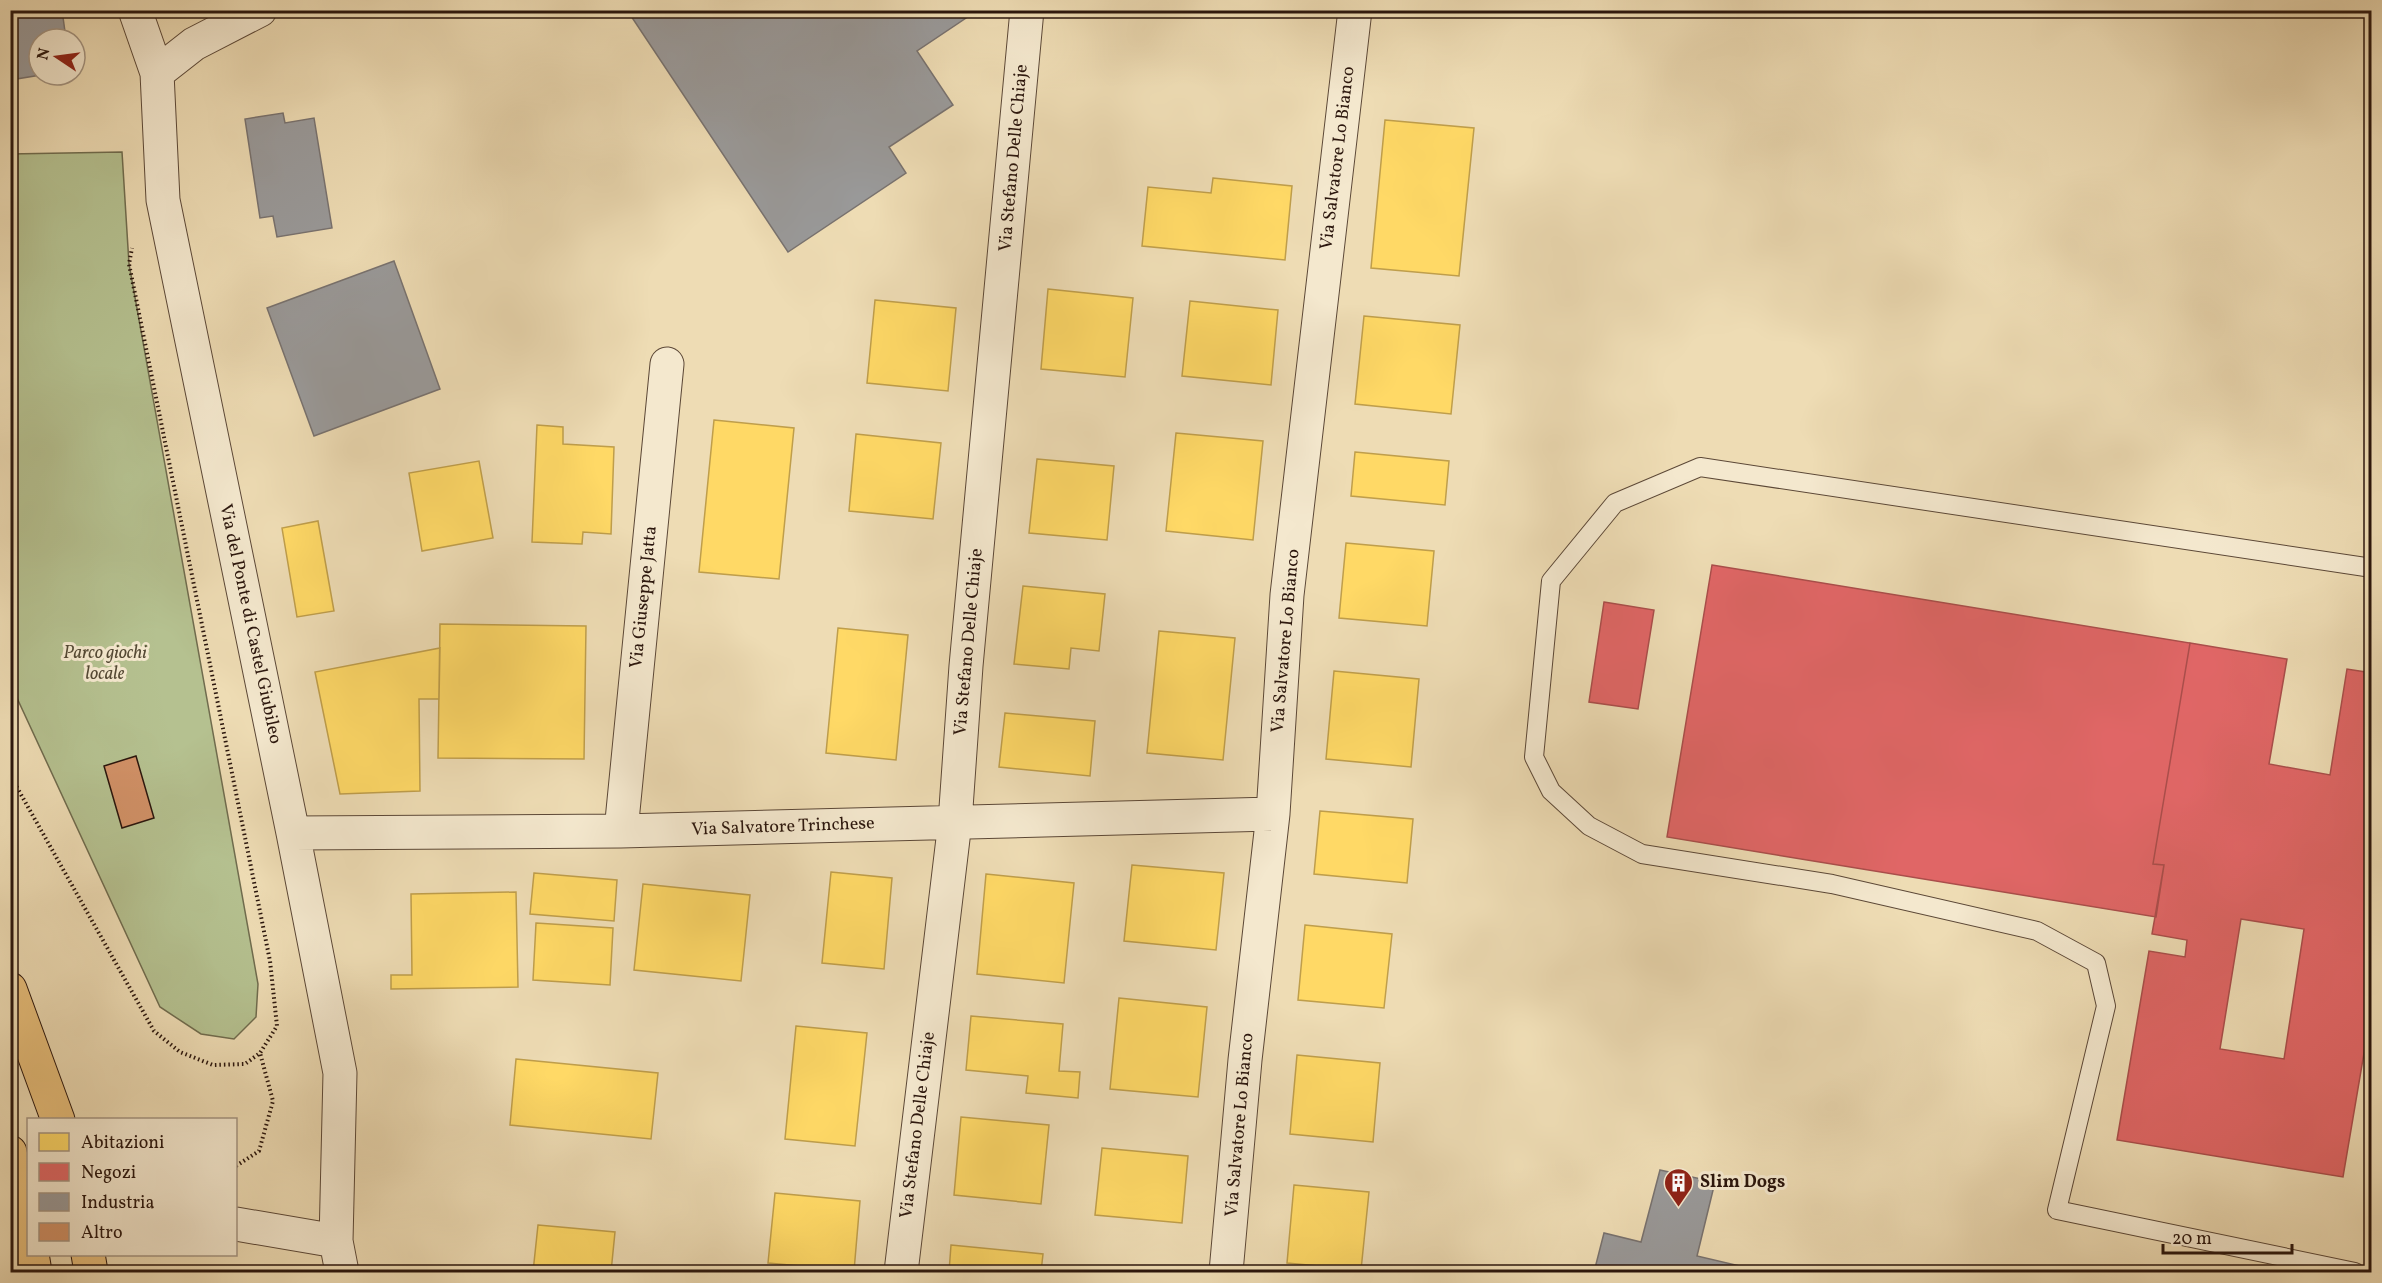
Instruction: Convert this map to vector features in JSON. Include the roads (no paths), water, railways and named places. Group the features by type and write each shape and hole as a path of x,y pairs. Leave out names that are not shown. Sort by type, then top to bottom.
{"highway":[{"path":"10,990 58,1118"},
{"path":"10,1152 27,1234"},
{"path":"32,1256 35,1272"}],"street":[{"name":"Via del Ponte di Castel Giubileo","path":"135,10 157,73 163,200 340,1073 339,1257"},
{"path":"157,73 194,44 260,10"},
{"name":"Via Stefano Delle Chiaje","path":"901,1272 955,822 966,666 1027,10"},
{"name":"Via Salvatore Lo Bianco","path":"1226,1272 1245,1060 1273,814 1287,595 1355,10"},
{"name":"Via Giuseppe Jatta","path":"621,831 667,364"},
{"name":"Via Salvatore Trinchese","path":"293,833 621,831 1273,814"},
{"path":"237,1224 339,1257"}],"lane":[{"path":"2355,1272 2056,1210 2106,1006 2096,963 2037,931 1832,884 1642,854 1589,826 1551,791 1534,757 1551,581 1615,504 1700,467 2372,568"}],"place":[{"name":"Slim Dogs","path":"1679,1208"}],"park label":[{"name":"Parco giochi locale","path":"105,663"}]}
